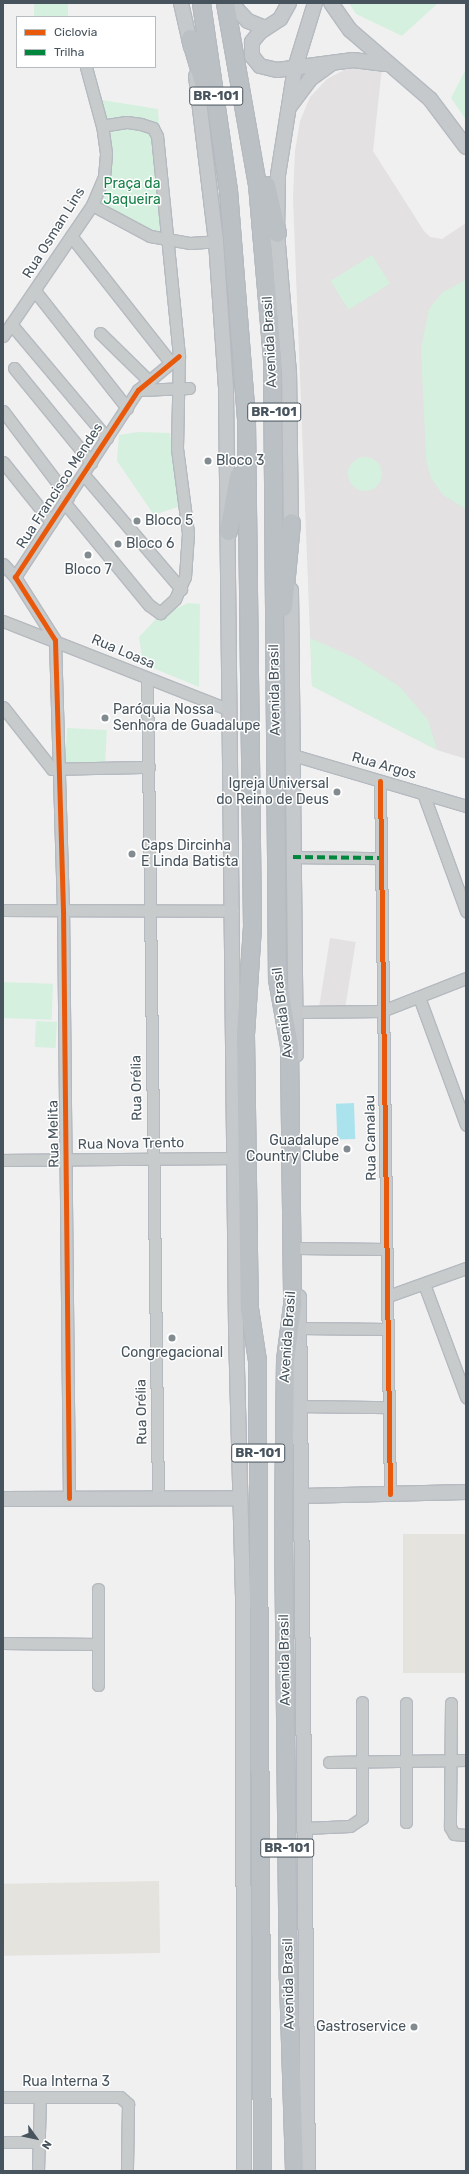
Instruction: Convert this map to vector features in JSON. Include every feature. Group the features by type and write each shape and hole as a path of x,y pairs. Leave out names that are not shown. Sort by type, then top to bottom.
{"highway":[{"name":"Avenida Brasil","path":"201,3 228,190 241,344 248,461 252,926 245,1035 250,1308 257,1360 262,2171"},
{"name":"Avenida Brasil","path":"224,3 240,84 257,184 272,360 277,979 289,1046 292,1305 285,1360 283,1526 288,1979 294,2171"},
{"path":"190,38 203,76 228,190"},
{"path":"240,84 277,233"},
{"path":"228,531 238,477 241,344"},
{"path":"275,696 291,522"}],"main road":[{"path":"181,3 190,38 216,241 226,386 240,1498 244,2171"},
{"path":"232,3 248,21 265,28"},
{"path":"289,3 280,18 265,28 252,42 256,61 271,70 295,68 336,61 386,64"},
{"name":"Avenida Brasil","path":"308,2171 289,373 277,233 278,175 285,117 295,68 315,3"},
{"path":"331,3 350,30 386,64 430,99 466,147"},
{"path":"285,117 310,79 336,61"},
{"path":"300,1496 466,1492"},
{"path":"3,1499 158,1497 240,1498"}],"street":[{"name":"Rua Osman Lins","path":"3,336 92,205 106,168 102,126 86,68"},
{"path":"3,411 66,499 144,601 160,613 181,589 188,551 177,448 184,388 174,359 167,240 156,131 132,122 102,126"},
{"path":"92,205 136,231 167,240 190,243 216,241"},
{"path":"71,236 174,359"},
{"path":"35,291 127,408"},
{"path":"12,324 106,438"},
{"path":"100,333 148,380"},
{"name":"Rua Francisco Mendes","path":"14,578 66,499 84,475 106,438 138,390 174,359"},
{"path":"14,368 91,462"},
{"path":"138,390 184,388"},
{"path":"3,462 51,522"},
{"path":"84,475 181,589"},
{"path":"3,564 55,640"},
{"name":"Rua Loasa","path":"3,621 55,640 146,679 230,710"},
{"name":"Rua Melita","path":"55,640 63,910 69,1498"},
{"name":"Rua Orélia","path":"146,679 149,767 149,909 158,1497"},
{"path":"3,707 28,734 48,766 58,770 149,767"},
{"name":"Rua Argos","path":"292,755 466,806"},
{"name":"Rua Camalau","path":"380,781 385,1249 388,1296 390,1494"},
{"path":"423,793 466,911"},
{"path":"293,858 381,858"},
{"path":"3,910 149,909 233,911"},
{"path":"296,1012 382,1011 466,978"},
{"path":"419,997 466,1125"},
{"name":"Rua Nova Trento","path":"3,1160 235,1158"},
{"path":"298,1248 385,1249"},
{"path":"388,1296 466,1268"},
{"path":"424,1284 466,1397"},
{"path":"299,1328 388,1329"},
{"path":"300,1406 388,1407"},
{"path":"98,1589 98,1685"},
{"path":"3,1642 98,1644"},
{"path":"305,1828 350,1826 359,1822 363,1761 362,1702"},
{"path":"406,1703 406,1822"},
{"path":"451,1703 450,1827 454,1834 466,1835"},
{"path":"329,1762 466,1760"},
{"name":"Rua Interna 3","path":"3,2097 117,2096 128,2104 127,2171"},
{"path":"38,2171 40,2097"},
{"path":"3,2142 39,2142"}],"shaded area":[{"path":"362,66 382,67 373,151 424,231 430,237 442,239 466,223 466,759 437,750 312,686 293,198 295,151 300,121 310,97 327,79 344,70"},
{"path":"330,938 356,942 345,1009 319,1005"},
{"path":"403,1534 466,1534 466,1673 403,1673"},
{"path":"159,1881 160,1953 4,1956 3,1884"}],"green space":[{"path":"34,3 68,3 68,16 34,16"},
{"path":"349,3 438,3 402,36 356,14"},
{"path":"466,69 466,120 451,98"},
{"name":"Praça da Jaqueira","path":"102,100 158,109 166,240 94,205 107,133"},
{"path":"372,255 390,284 348,310 330,281"},
{"path":"466,280 466,509 443,495 431,478 426,460 421,349 429,309 443,292"},
{"path":"138,432 170,433 180,506 154,515 117,461 119,435"},
{"path":"365,457 377,462 382,474 377,486 365,491 353,486 348,474 353,462"},
{"path":"188,603 200,604 199,687 143,664 139,637 167,607 175,609"},
{"path":"310,638 355,658 400,687 428,720 437,750 312,686"},
{"path":"67,728 107,730 105,765 65,763"},
{"path":"3,982 53,984 52,1020 3,1018"},
{"path":"36,1021 57,1022 56,1048 35,1047"}],"water":[{"path":"354,1103 355,1139 337,1140 336,1104"}],"marked path":[{"path":"293,857 381,858"}],"cycle path":[{"path":"69,1498 63,910 55,640 15,577 138,390 179,356"},
{"path":"380,781 390,1494"}],"place":[{"name":"Bloco 3","path":"208,461"},
{"name":"Bloco 5","path":"137,521"},
{"name":"Bloco 6","path":"118,544"},
{"name":"Bloco 7","path":"88,555"},
{"name":"Paróquia Nossa Senhora de Guadalupe","path":"105,718"},
{"name":"Igreja Universal do Reino de Deus","path":"337,792"},
{"name":"Caps Dircinha E Linda Batista","path":"132,854"},
{"name":"Guadalupe Country Clube","path":"347,1149"},
{"name":"Congregacional","path":"172,1338"},
{"name":"Gastroservice","path":"414,2027"}]}
